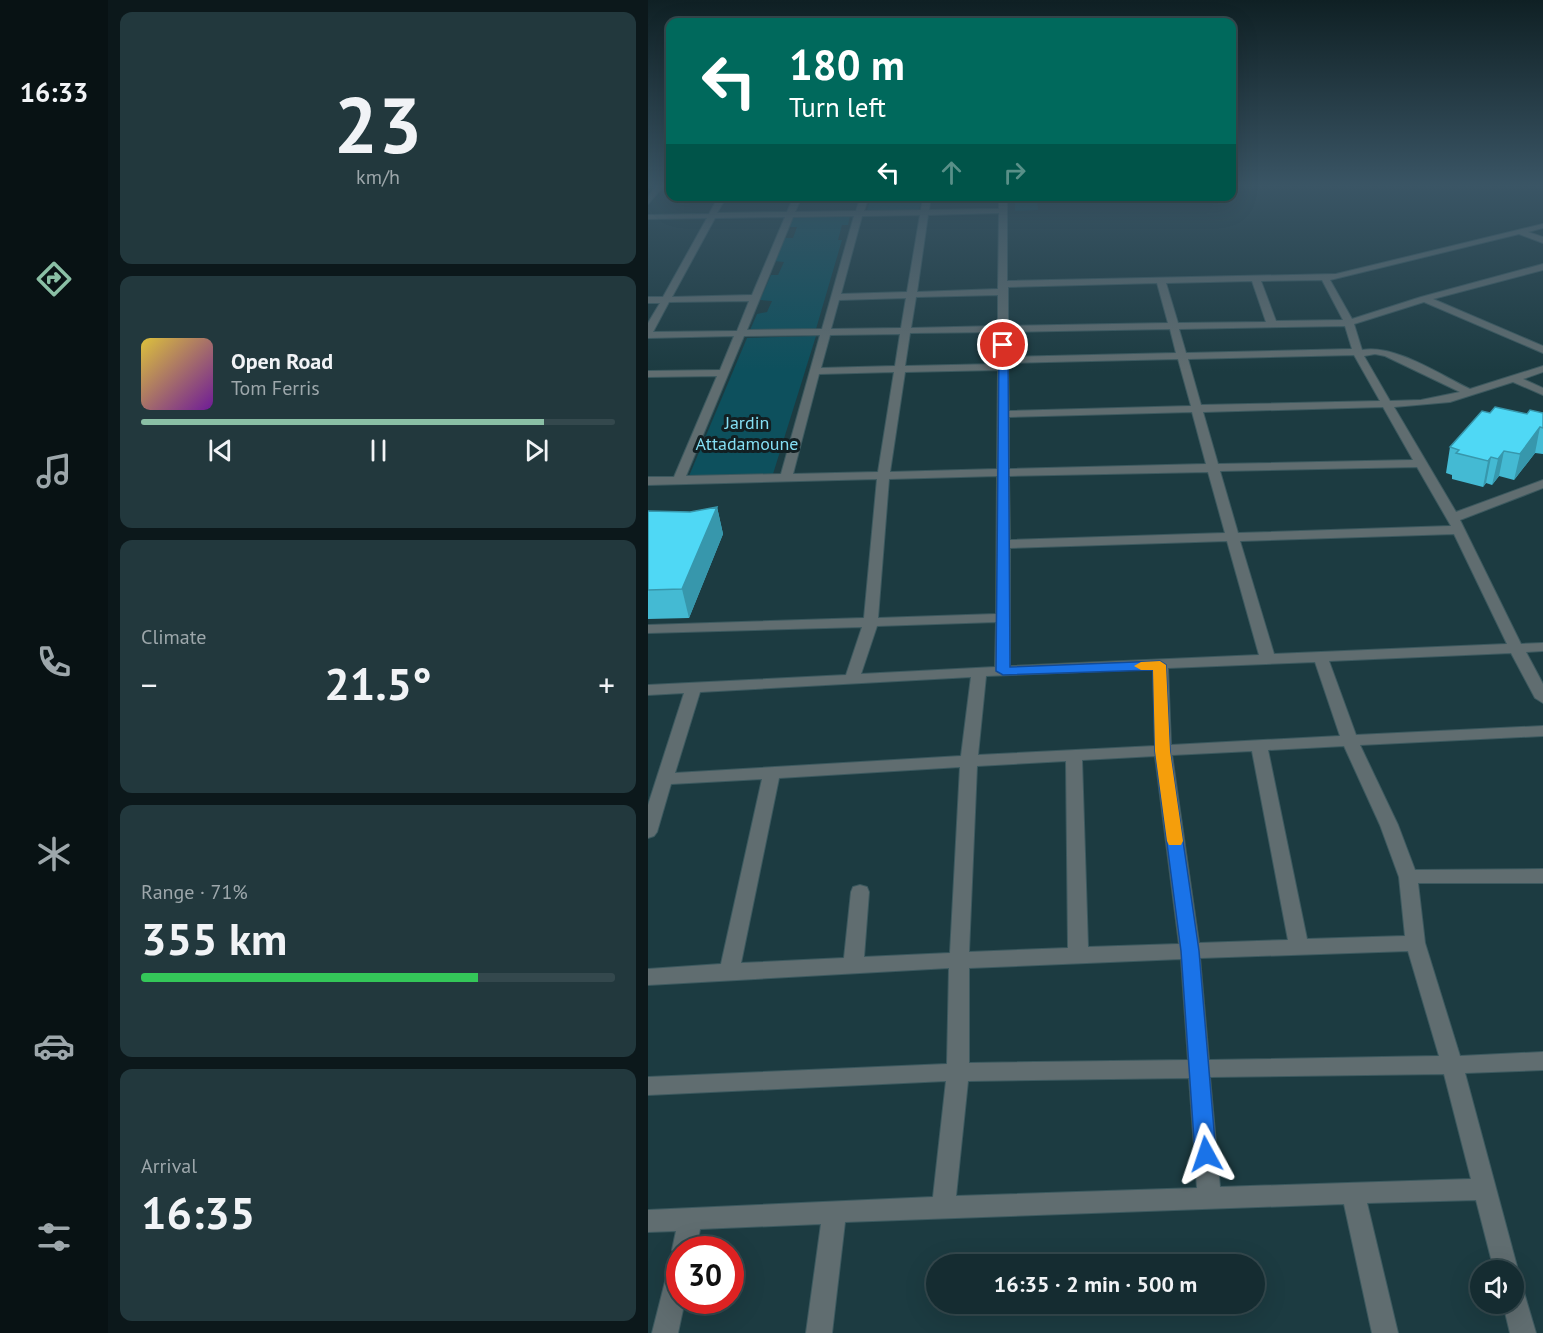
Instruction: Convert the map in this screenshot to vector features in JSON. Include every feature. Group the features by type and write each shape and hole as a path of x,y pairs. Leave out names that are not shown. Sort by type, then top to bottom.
{"street":[{"path":"695,246 648,333 1349,323 1424,299 1543,267"},
{"path":"679,480 777,246"},
{"path":"786,477 828,332 849,246"},
{"path":"852,679 871,622 883,476 919,246"},
{"path":"1003,246 1003,671"},
{"path":"836,297 1161,281 1325,278 1356,274 1465,246"},
{"path":"1325,278 1349,323 1358,353 1456,524 1543,698"},
{"path":"1256,280 1272,324"},
{"path":"1161,281 1215,468 1231,536 1268,660"},
{"path":"648,300 756,298"},
{"path":"1424,299 1543,350"},
{"path":"817,371 1182,356 1375,351 1388,354 1468,392"},
{"path":"1003,414 1388,405 1439,401 1543,369"},
{"path":"648,374 725,373"},
{"path":"1512,378 1543,392"},
{"path":"648,481 1421,463"},
{"path":"1003,544 1231,536 1456,524 1543,484"},
{"path":"648,629 1003,618"},
{"path":"648,690 1003,671 1543,647"},
{"path":"1321,658 1350,741 1389,825 1408,877 1415,943 1452,1065 1503,1260"},
{"path":"1160,665 1163,751 1190,951 1209,1197"},
{"path":"943,1206 958,1072 959,962 969,762 979,673"},
{"path":"649,826 693,688"},
{"path":"665,779 1543,731"},
{"path":"1259,746 1299,948"},
{"path":"1074,755 1078,955"},
{"path":"729,971 772,772"},
{"path":"1408,877 1543,876"},
{"path":"853,966 860,892"},
{"path":"648,977 729,971 1078,955 1415,943"},
{"path":"648,1086 958,1072 1452,1065 1543,1061"},
{"path":"648,1221 943,1206 1483,1188"},
{"path":"1353,1194 1385,1333"},
{"path":"819,1333 834,1213"},
{"path":"687,1236 691,1218"},
{"path":"665,1333 670,1314"},
{"path":"1518,1314 1523,1333"}],"green space":[{"path":"780,246 840,246 816,329 750,330 757,314 767,312 772,301 760,300 771,275 778,275 784,262 774,261"},
{"name":"Jardin Attadamoune","path":"816,336 773,474 689,476 747,338"}],"building":[{"path":"1495,407 1527,414 1530,410 1543,413 1543,428 1540,427 1520,454 1504,451 1498,459 1491,457 1488,461 1456,453 1459,450 1450,447 1482,411 1490,413"},
{"path":"717,507 682,589 648,590 648,511 690,512"}],"slow traffic":[{"path":"1141,666 1160,665 1163,751 1175,841"}],"route":[{"path":"1003,345 1003,671 1160,665 1163,751 1190,951 1206,1154"}]}
